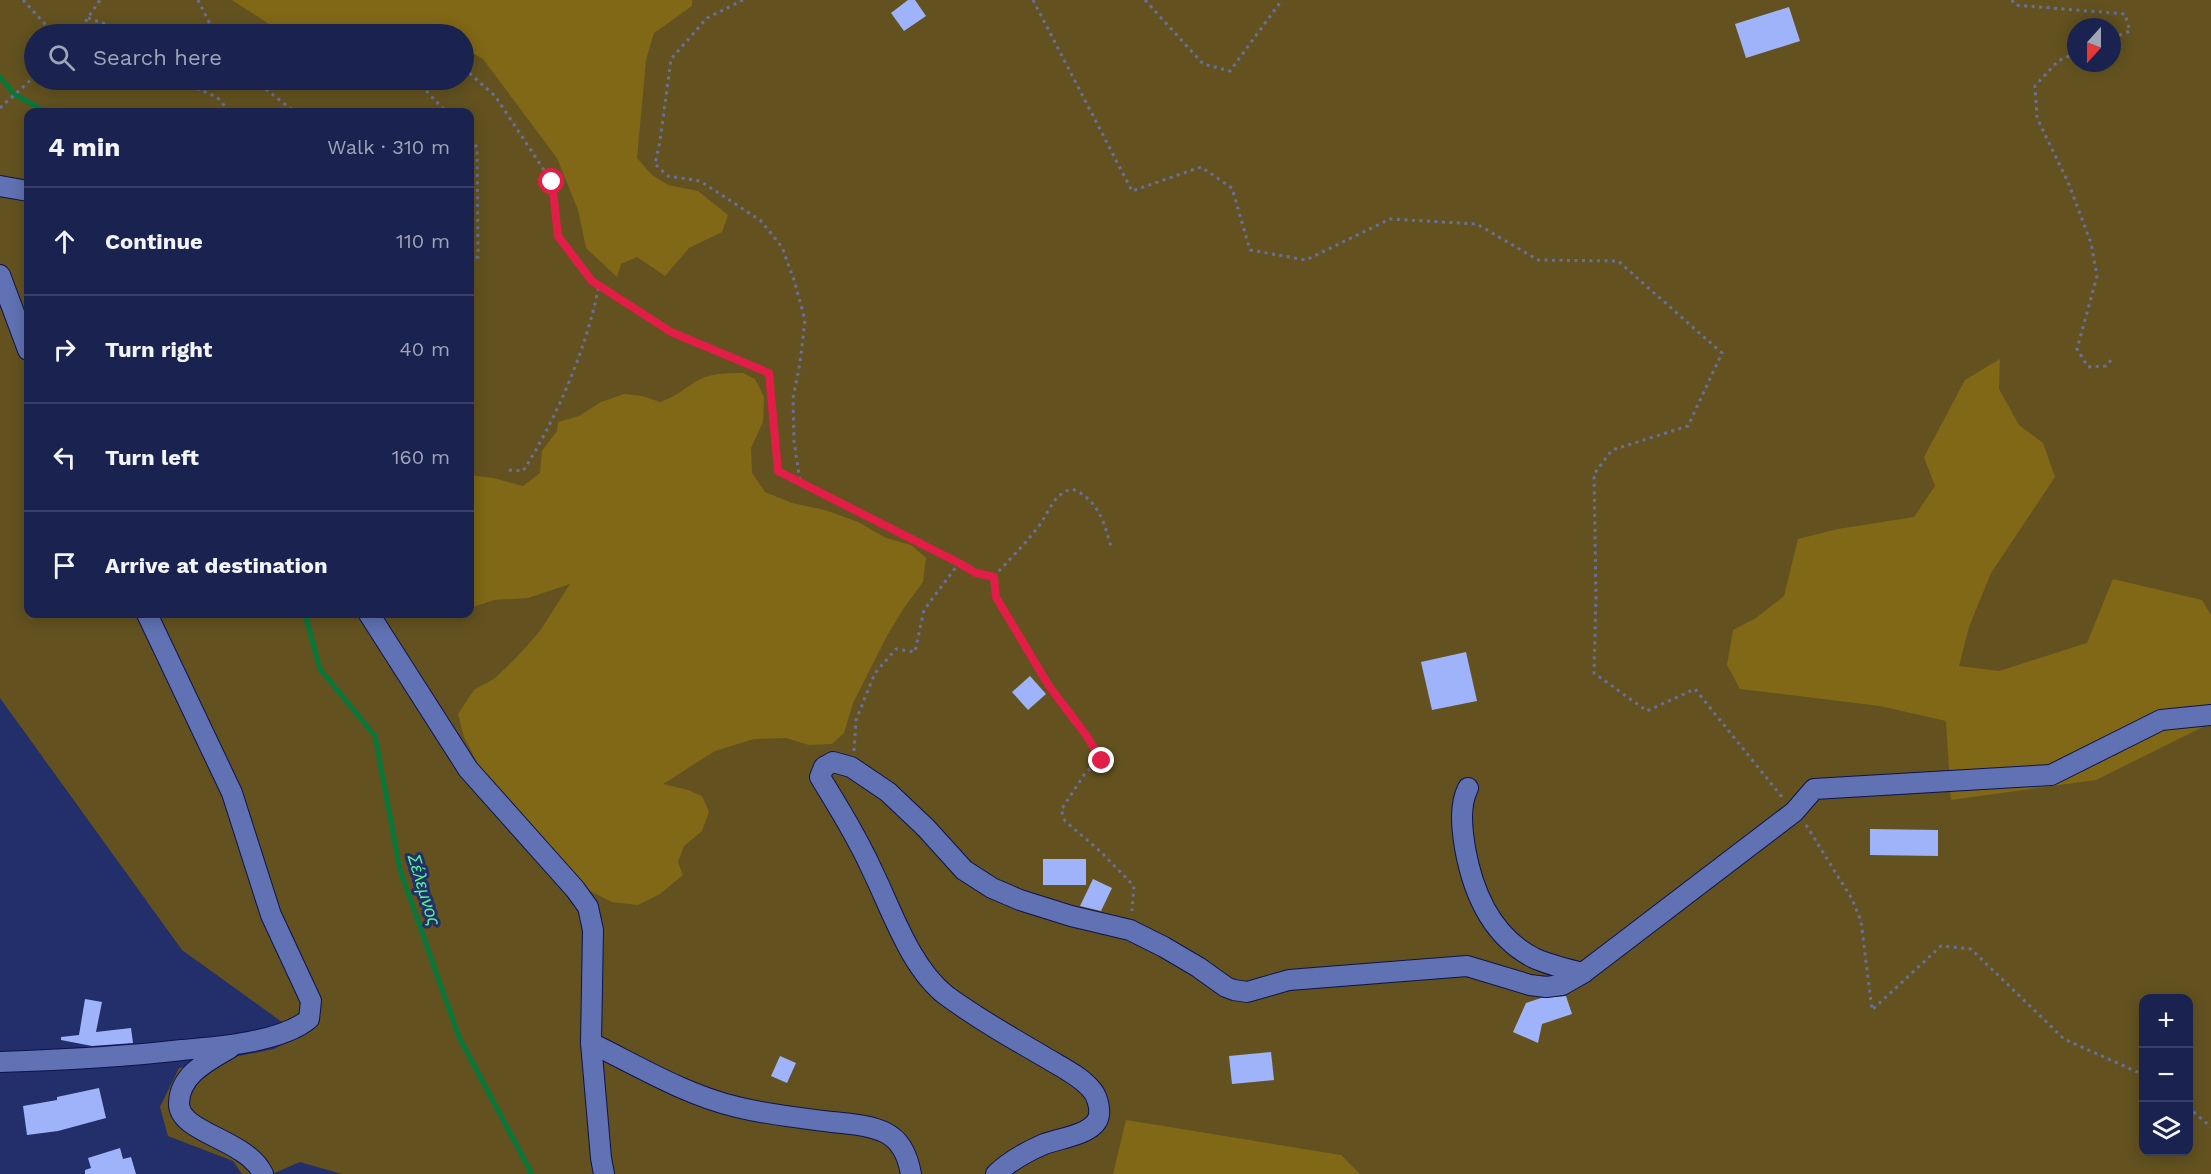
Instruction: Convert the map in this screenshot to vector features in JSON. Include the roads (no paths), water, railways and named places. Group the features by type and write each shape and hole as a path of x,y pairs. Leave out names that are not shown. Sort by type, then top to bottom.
{"street":[{"path":"0,186 24,190"},
{"path":"0,275 24,339"},
{"path":"0,1062 111,1058 235,1045 287,1031 302,1025 309,1019 311,1002 271,915 232,793 149,618"},
{"path":"372,618 468,769 575,889 588,907 593,930 591,1043 604,1174"},
{"path":"996,1174 1007,1164 1042,1145 1087,1130 1096,1124 1099,1115 1098,1103 1093,1090 1079,1078 994,1028 945,994 932,981 911,952 862,850 820,777 824,767 833,762 851,767 888,792 926,828 964,870 978,880 1020,900 1071,916 1130,930 1198,967 1226,987 1247,992 1289,980 1467,966 1530,985 1546,987 1562,985 1583,973 1794,812 1814,789 2051,775 2161,720 2211,715"},
{"path":"1468,788 1464,797 1464,840 1470,871 1486,913 1503,935 1533,957 1583,973"},
{"path":"591,1043 687,1089 735,1107 870,1127 886,1133 899,1142 907,1156 911,1174"},
{"path":"235,1045 192,1073 180,1090 179,1108 190,1124 248,1154 263,1174"}],"waterway":[{"name":"Σέλεμνος","path":"0,77 14,94 39,108"},
{"name":"Σέλεμνος","path":"306,618 320,669 375,736 400,870 459,1037 532,1174"}]}
